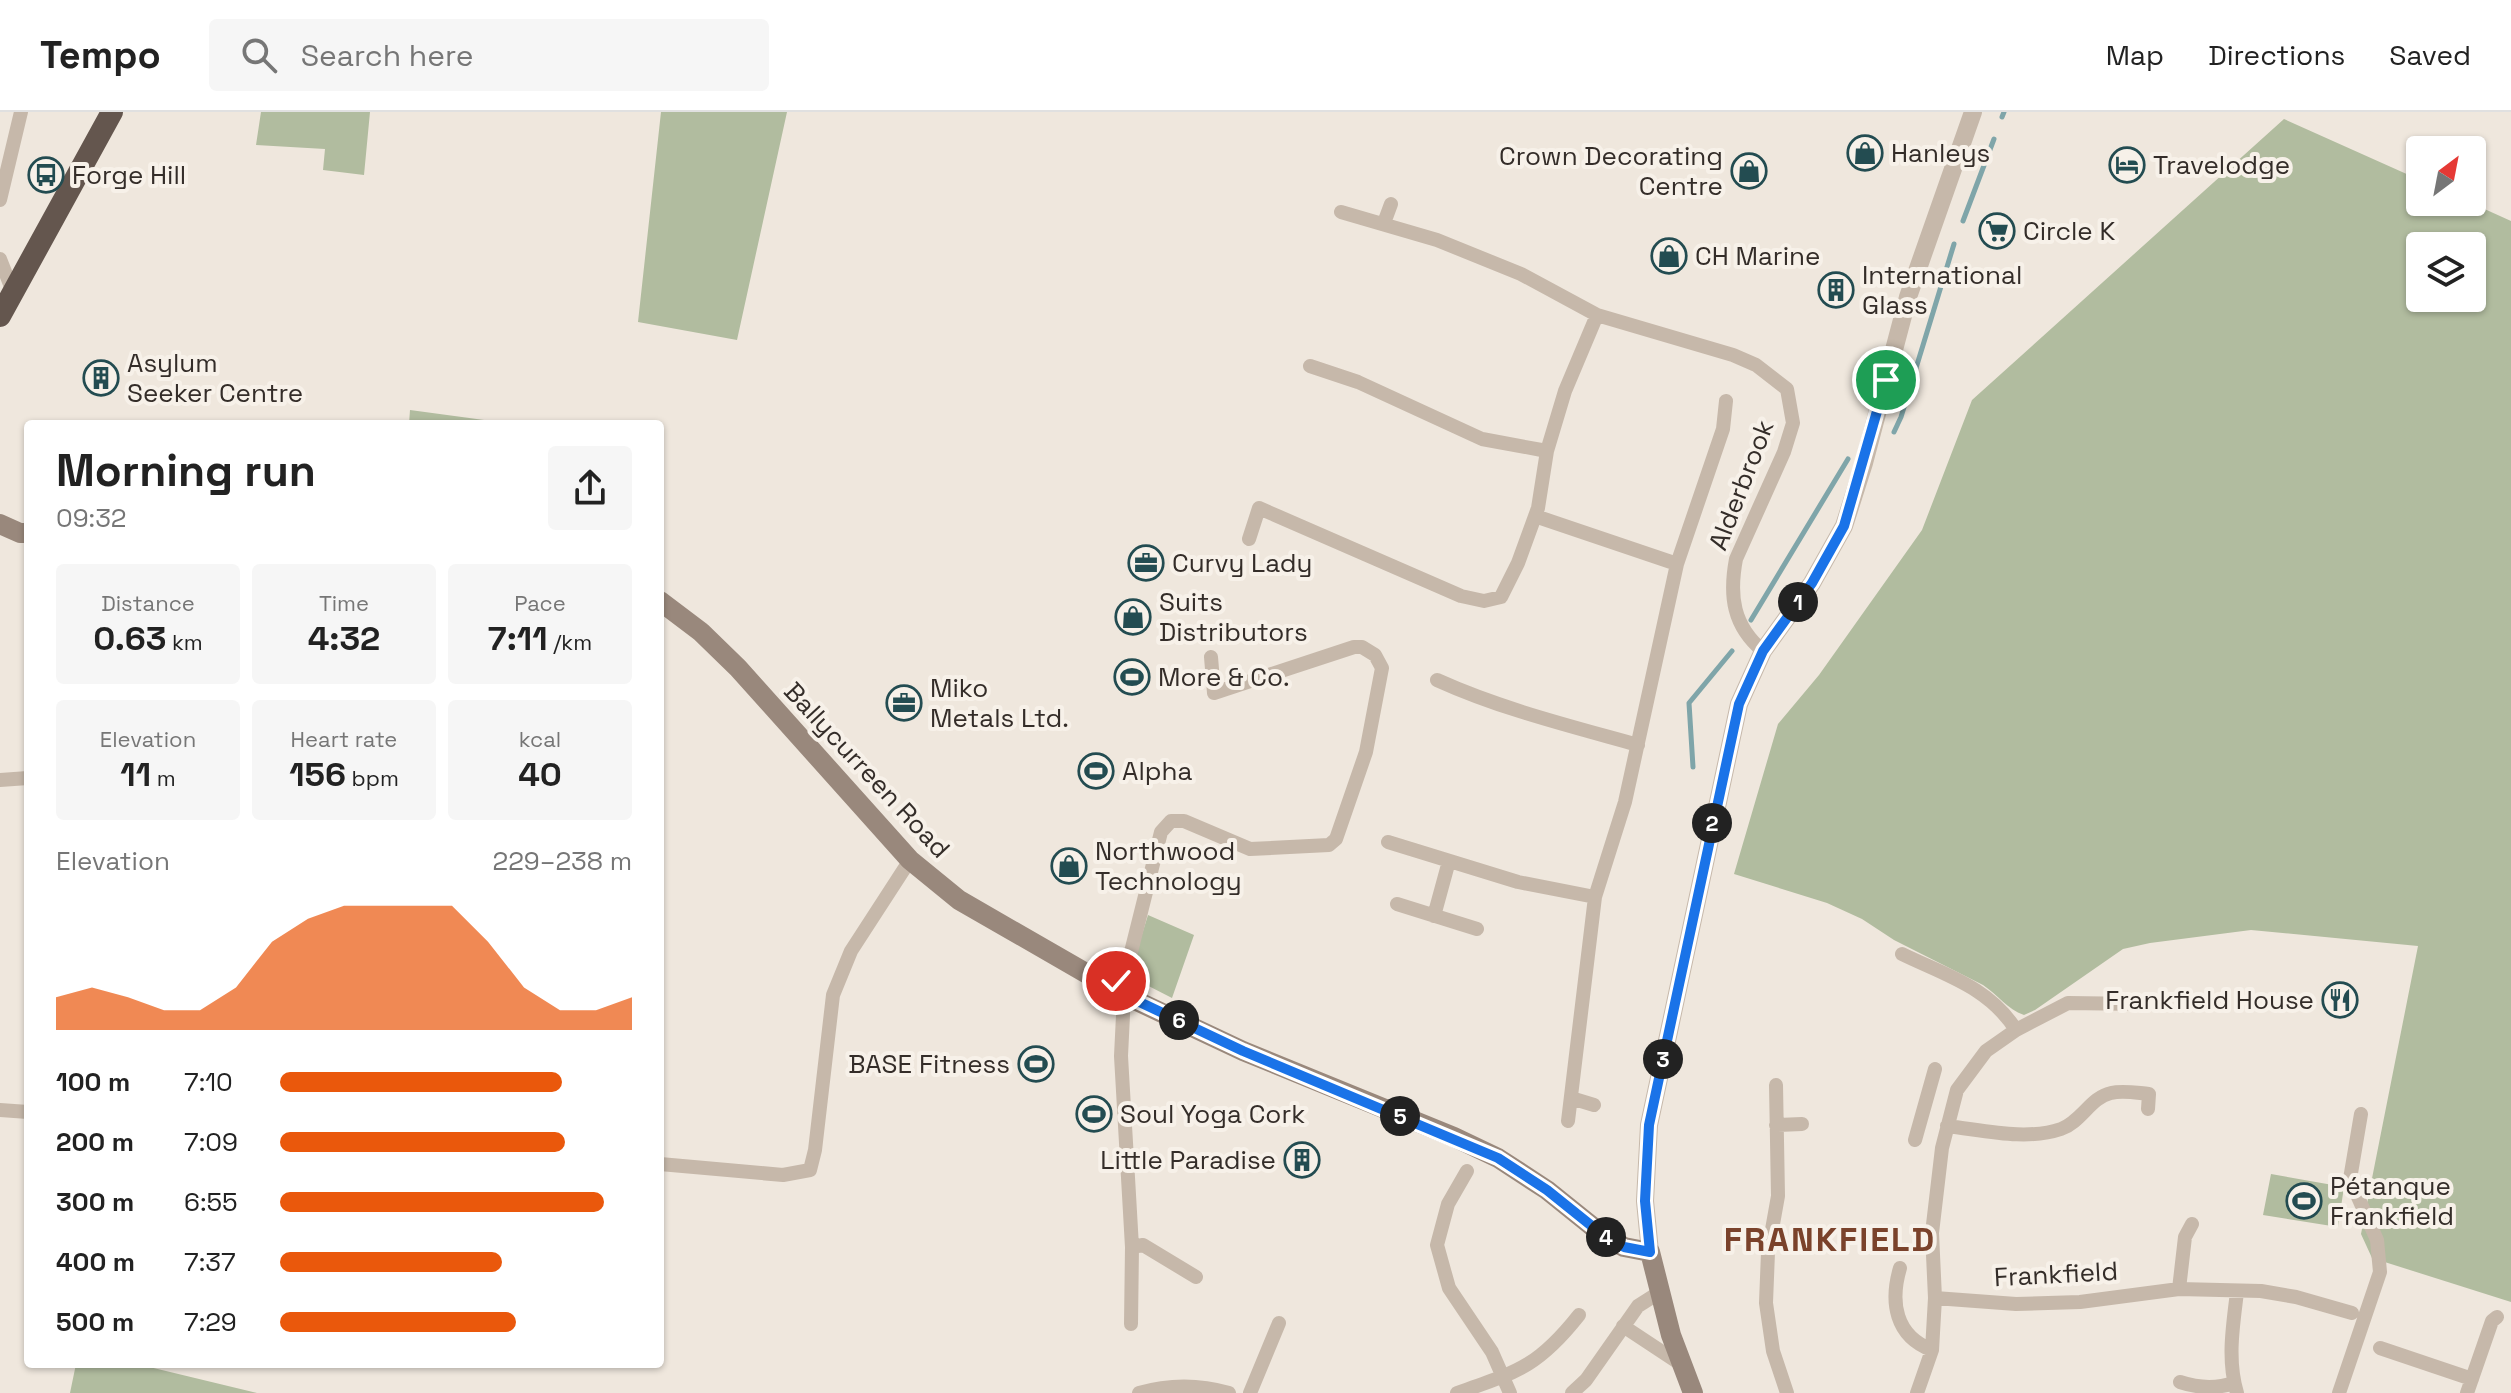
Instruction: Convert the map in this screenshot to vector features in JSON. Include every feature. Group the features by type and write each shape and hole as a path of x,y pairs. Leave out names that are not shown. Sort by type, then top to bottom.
{"highway":[{"path":"0,316 112,112"}],"main road":[{"path":"0,524 24,532"},
{"name":"Ballycurreen Road","path":"664,604 701,632 738,668 910,860 959,900 1118,992 1243,1051 1498,1158 1547,1190 1603,1235 1624,1247 1650,1252"},
{"path":"1650,1252 1693,1393"}],"street":[{"path":"0,200 21,112"},
{"path":"1650,1252 1645,1201 1649,1125 1735,718 1763,651 1812,583 1844,526 1908,297 1973,112"},
{"path":"1384,223 1391,204"},
{"name":"Alderbrook","path":"1341,212 1437,240 1521,274 1597,315 1733,355 1756,365 1787,389 1793,423 1784,452 1733,572 1733,609 1750,639 1763,651"},
{"path":"0,259 13,292"},
{"path":"1249,539 1259,508 1461,596 1484,601 1501,597 1518,563 1535,516 1547,451 1565,391 1597,315"},
{"path":"1310,366 1358,382 1482,439 1547,451"},
{"name":"Alderbrook","path":"1568,1121 1595,897 1625,802 1677,564 1723,429 1726,401"},
{"name":"Alderbrook","path":"1535,516 1677,564"},
{"path":"1131,1324 1132,1247 1118,992 1161,832 1171,821 1184,821 1250,849 1329,845 1336,839 1366,752 1382,668 1375,655 1362,647 1354,647 1214,693 1211,657"},
{"path":"1437,680 1471,696 1638,745"},
{"path":"0,780 24,778"},
{"path":"1388,842 1518,882 1595,897"},
{"path":"664,1164 783,1175 810,1170 833,995 851,951 910,860"},
{"path":"1434,916 1449,861"},
{"path":"1397,904 1477,929"},
{"path":"1902,954 1988,996 2016,1030"},
{"path":"1917,1393 1932,1350 1935,1298 1932,1233 1946,1130 1957,1090 1986,1051 2016,1030 2068,1003 2140,1004"},
{"path":"1935,1069 1917,1134 1946,1130 2042,1133 2062,1129 2078,1119 2098,1098 2110,1093 2149,1094 2148,1109"},
{"path":"1776,1085 1778,1196 1768,1252 1766,1303 1773,1351 1787,1393"},
{"path":"1571,1098 1594,1105"},
{"path":"0,1110 24,1112"},
{"path":"2339,1393 2380,1272 2377,1240 2350,1179 2361,1114"},
{"path":"1776,1125 1802,1124"},
{"path":"1467,1171 1448,1204 1437,1245 1449,1288 1492,1352 1510,1393"},
{"path":"2179,1289 2185,1237 2192,1224"},
{"path":"1132,1247 1143,1245 1196,1277"},
{"path":"1900,1268 1894,1289 1896,1313 1901,1326 1919,1345 1932,1350"},
{"name":"Frankfield","path":"1935,1298 2032,1304 2080,1302 2179,1289 2261,1291 2352,1313"},
{"path":"1572,1393 1586,1380 1638,1306 1660,1292"},
{"path":"2180,1382 2195,1387 2236,1388 2231,1340 2237,1292"},
{"path":"1457,1393 1524,1369 1558,1341 1579,1315"},
{"path":"2380,1348 2469,1386 2492,1321 2497,1317"},
{"path":"1250,1393 1279,1323"},
{"path":"1623,1326 1682,1365"},
{"path":"1139,1393 1171,1385 1196,1386 1229,1393"}],"green space":[{"path":"261,112 370,112 364,175 323,170 325,149 256,145"},
{"path":"661,112 787,112 737,340 638,322"},
{"path":"2284,119 2406,174 2406,216 2486,216 2486,210 2511,221 2511,1302 2372,1258 2361,1234 2418,946 2251,930 2150,943 2123,949 2024,1015 1983,985 1894,940 1862,919 1827,903 1734,874 1778,724 1819,675 1922,530 1972,400"},
{"path":"410,410 484,420 409,420"},
{"path":"1148,915 1194,935 1172,998 1129,976"},
{"name":"Pétanque Frankfield","path":"2271,1174 2344,1187 2338,1227 2263,1215"},
{"path":"75,1368 154,1368 257,1393 70,1393"}],"waterway":[{"path":"2002,117 2004,112"},
{"path":"1963,221 1994,139"},
{"path":"1894,432 1954,244"},
{"path":"1751,620 1848,459"},
{"path":"1693,767 1689,703 1732,651"}],"place":[{"name":"Hanleys","path":"1865,153"},
{"name":"Travelodge","path":"2127,165"},
{"name":"Crown Decorating Centre","path":"1749,171"},
{"name":"Forge Hill","path":"46,175"},
{"name":"Circle K","path":"1997,231"},
{"name":"CH Marine","path":"1669,256"},
{"name":"International Glass","path":"1836,290"},
{"name":"Asylum Seeker Centre","path":"101,378"},
{"name":"Curvy Lady","path":"1146,563"},
{"name":"Suits Distributors","path":"1133,617"},
{"name":"More & Co.","path":"1132,677"},
{"name":"Miko Metals Ltd.","path":"904,703"},
{"name":"Alpha","path":"1096,771"},
{"name":"Northwood Technology","path":"1069,866"},
{"name":"Frankfield House","path":"2340,1000"},
{"name":"BASE Fitness","path":"1036,1064"},
{"name":"Soul Yoga Cork","path":"1094,1114"},
{"name":"Little Paradise","path":"1302,1160"},
{"name":"Pétanque Frankfield","path":"2304,1201"}],"district":[{"name":"FRANKFIELD","path":"1830,1239"}],"route":[{"path":"1116,981 1112,989 1243,1051 1498,1158 1547,1190 1603,1235 1624,1247 1650,1252 1645,1201 1649,1125 1739,704 1763,651 1812,583 1844,526 1886,380"}]}
